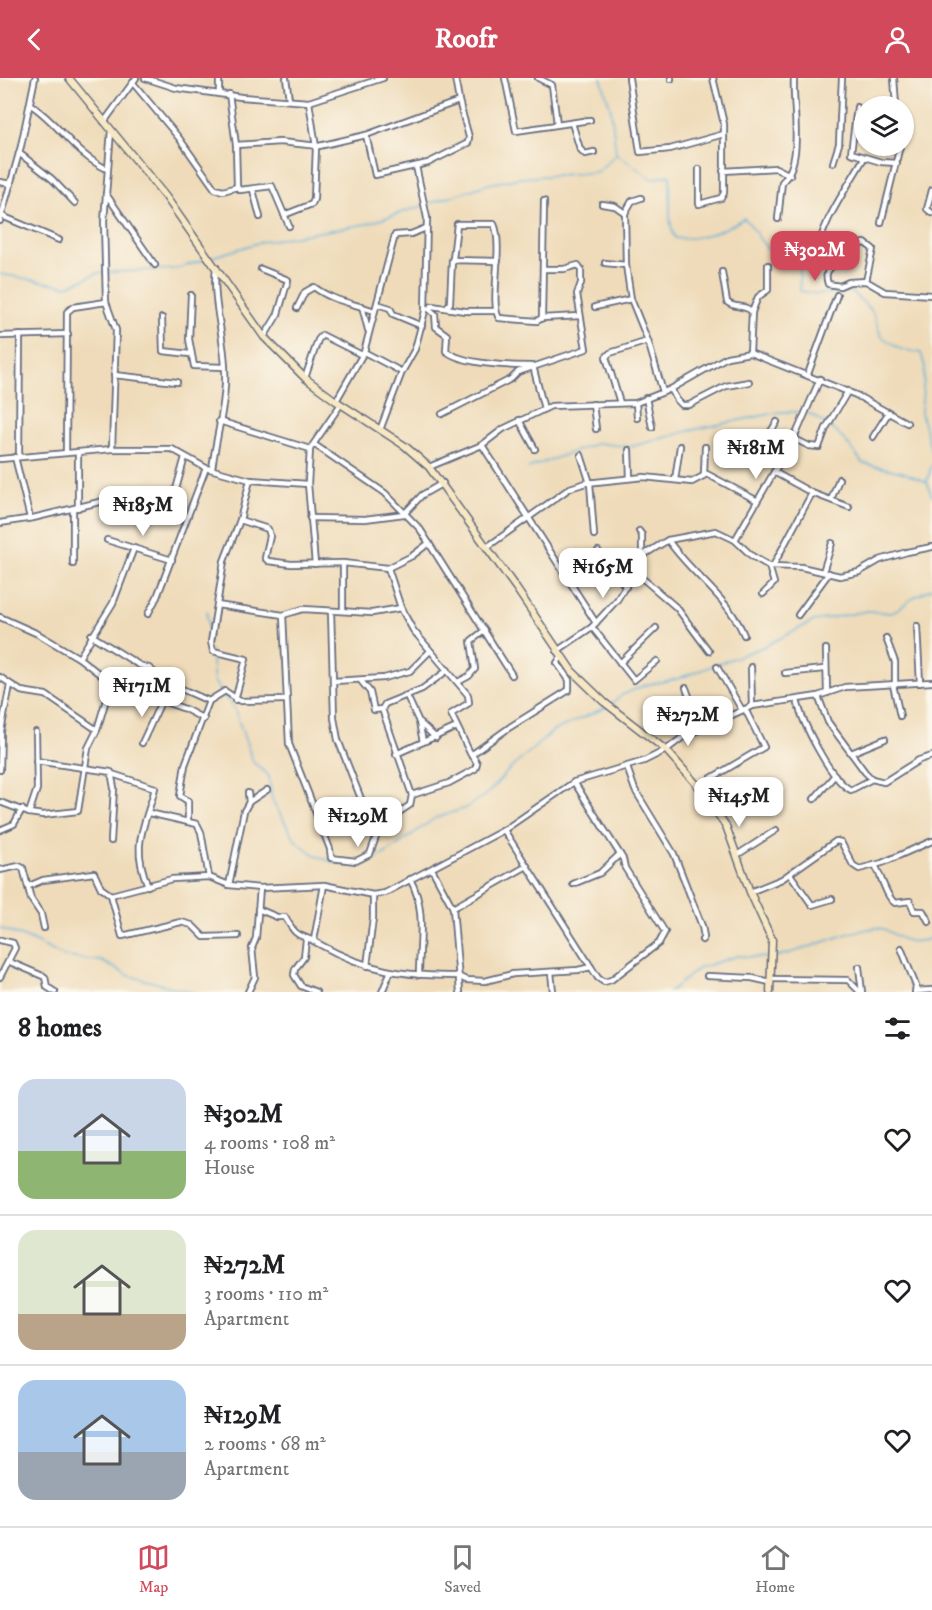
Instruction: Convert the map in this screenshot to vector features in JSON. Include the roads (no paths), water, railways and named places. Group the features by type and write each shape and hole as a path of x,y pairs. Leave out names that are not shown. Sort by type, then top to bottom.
{"street":[{"path":"35,78 19,153 1,218 59,240"},
{"path":"69,78 166,197 264,337 305,378 338,403 405,446 429,467 443,483 572,671 604,702 666,750 698,786 726,826 750,892 772,940 770,992"},
{"path":"145,78 176,88 309,102 383,78"},
{"path":"219,78 219,92"},
{"path":"286,78 289,99"},
{"path":"366,135 374,174 416,166 450,154 468,143 469,137 455,78"},
{"path":"505,78 516,130 590,120"},
{"path":"538,78 552,85 557,124"},
{"path":"628,78 640,152 670,149 724,134"},
{"path":"699,169 699,204 721,198 724,192 724,134 713,78"},
{"path":"778,219 782,182 790,175 795,159 794,78"},
{"path":"833,163 839,144 842,78"},
{"path":"894,78 896,96"},
{"path":"104,122 134,80 179,138 204,177 217,190 237,187 240,190 253,190 272,186 289,226"},
{"path":"230,94 236,144 237,187"},
{"path":"236,144 280,142 316,147 366,135 459,101"},
{"path":"284,215 314,202 316,147 309,102"},
{"path":"30,105 54,125 81,155 107,169"},
{"path":"572,123 580,149 585,154 594,152"},
{"path":"111,130 107,169 104,278 106,302 116,330 112,449"},
{"path":"854,133 849,150 854,153"},
{"path":"19,153 52,179 75,203"},
{"path":"860,156 897,163"},
{"path":"881,223 898,156"},
{"path":"816,261 823,233 864,158"},
{"path":"380,430 402,372 415,349 427,310 426,211 416,166"},
{"path":"723,171 776,168 790,175"},
{"path":"0,182 11,184"},
{"path":"253,190 260,217"},
{"path":"932,190 927,209 932,213"},
{"path":"106,194 155,265"},
{"path":"641,198 632,201 625,213 626,265 631,298 648,341 663,392"},
{"path":"542,318 545,269 544,201"},
{"path":"602,204 615,206 625,213"},
{"path":"446,308 450,303 451,262 457,224 494,224 498,261 496,311 499,318 537,321 542,318 580,316"},
{"path":"315,564 308,484 310,449 315,445 363,354 395,235 426,228"},
{"path":"866,281 872,246 865,243 846,246 839,261 829,267 826,276 828,284 840,286 849,282 866,281 885,292 932,295"},
{"path":"453,259 498,261"},
{"path":"605,263 626,265"},
{"path":"148,614 209,468 219,421 225,367 222,335 218,322 215,265"},
{"path":"750,353 752,312 758,297 768,290 768,265"},
{"path":"442,414 533,366 586,349 577,294 581,283 580,266 545,269"},
{"path":"261,269 288,280 278,314 264,337"},
{"path":"722,272 726,302 747,308 752,312"},
{"path":"297,308 306,292 314,287 340,302 348,301 374,311"},
{"path":"191,295 190,354 195,367 225,367"},
{"path":"808,374 837,295"},
{"path":"595,307 631,298"},
{"path":"66,453 64,429 68,334 66,317 70,309 106,302"},
{"path":"377,304 390,308 393,314 422,326"},
{"path":"362,306 368,334"},
{"path":"427,310 432,306 496,311"},
{"path":"427,310 435,314 436,327 447,335 446,351 453,356 498,366 533,366"},
{"path":"162,318 163,351 190,354"},
{"path":"0,336 68,334"},
{"path":"20,336 17,456 30,518"},
{"path":"305,378 318,340 322,336 402,372"},
{"path":"620,404 606,357 610,353 648,341"},
{"path":"429,467 482,445 519,420 544,409 559,404 636,403 671,389 727,357 750,353 848,391 907,423"},
{"path":"533,366 544,409"},
{"path":"114,375 177,382"},
{"path":"735,540 756,500 794,438 820,379"},
{"path":"671,389 681,405 689,405 726,386 749,382"},
{"path":"794,438 808,446 819,447 826,428 848,391"},
{"path":"646,398 652,428"},
{"path":"636,403 638,418"},
{"path":"593,404 596,429"},
{"path":"873,437 890,412"},
{"path":"519,420 535,449"},
{"path":"219,421 310,449"},
{"path":"760,448 777,422"},
{"path":"741,436 781,461"},
{"path":"315,445 385,493 429,543 512,675"},
{"path":"482,445 620,663 634,680 657,661"},
{"path":"675,480 680,446"},
{"path":"704,474 705,447"},
{"path":"0,459 112,449 172,449 209,468 250,480 308,484"},
{"path":"628,450 630,478"},
{"path":"73,564 78,453"},
{"path":"581,455 590,483 594,535"},
{"path":"0,523 76,509 128,496 173,500 185,457"},
{"path":"774,472 812,494 849,507"},
{"path":"487,547 570,488 590,483 630,478 693,482 704,474 712,475 756,500"},
{"path":"831,500 839,479"},
{"path":"235,700 246,659 213,651 224,561 240,520 250,480"},
{"path":"310,518 365,519 404,514 422,495 443,483"},
{"path":"763,594 774,583 771,566 812,494"},
{"path":"240,520 268,529 270,536 266,560 315,564 319,561 388,567 412,556 429,543"},
{"path":"639,531 642,535 642,559"},
{"path":"388,567 401,608 413,630 468,694 469,703 451,714 471,755 510,727 570,690 571,686 558,666 559,654 594,625 626,587 645,554 668,540 716,531 735,540 752,556 771,566 801,567 822,572 850,574 880,561 932,547"},
{"path":"107,540 172,560"},
{"path":"668,540 683,562 728,607 744,635"},
{"path":"822,572 832,543"},
{"path":"79,658 112,603 134,548"},
{"path":"598,550 626,587"},
{"path":"343,563 344,610"},
{"path":"635,572 677,608 709,651"},
{"path":"798,615 829,573"},
{"path":"217,605 283,615 303,609 372,613 401,608"},
{"path":"283,615 290,744 330,849 331,858 346,861 370,854 376,837 338,740 334,718 331,611"},
{"path":"0,617 39,634 79,658 111,683 204,719"},
{"path":"917,626 920,683"},
{"path":"620,663 656,628"},
{"path":"458,682 469,676 475,669 472,665 471,641 485,630"},
{"path":"91,635 139,665 149,668 166,682 209,701"},
{"path":"886,639 895,662 894,685 900,716"},
{"path":"826,649 824,669 827,693"},
{"path":"334,681 361,681 410,670 430,651"},
{"path":"698,786 764,747 744,709 717,667"},
{"path":"751,667 752,706"},
{"path":"785,673 824,669"},
{"path":"395,815 410,805 412,795 382,709 385,704 422,689 448,670"},
{"path":"0,677 21,691 46,695 97,730"},
{"path":"361,681 370,692 374,710 382,709"},
{"path":"111,895 172,879 209,877 228,885 260,888 324,885 373,895 385,893 504,830 574,782 627,767 666,750 683,737 744,709 818,696 845,687 932,682"},
{"path":"0,802 29,813 62,815 78,811 88,748 97,730 111,683"},
{"path":"0,770 1,731 10,685"},
{"path":"686,688 701,729"},
{"path":"188,822 188,801 180,796 183,775 209,701 225,691 235,700 286,700"},
{"path":"407,696 419,722 423,742"},
{"path":"818,696 828,722 872,779 884,782 919,760 932,756"},
{"path":"797,700 810,734 835,775 851,790 872,779"},
{"path":"142,743 162,702"},
{"path":"419,722 436,738"},
{"path":"396,754 457,727"},
{"path":"412,795 449,783 476,769 477,763 457,727"},
{"path":"29,813 38,789 36,732"},
{"path":"851,753 885,739"},
{"path":"36,761 112,774 154,788 149,813 138,837 142,872 148,886"},
{"path":"627,767 635,790 679,863 702,926 704,937 702,939"},
{"path":"111,840 114,788 112,774"},
{"path":"814,799 835,775"},
{"path":"504,830 591,967 601,980 611,981 659,943 665,932 620,854 574,782"},
{"path":"249,802 267,790"},
{"path":"228,885 237,835 249,802 248,793"},
{"path":"0,830 14,824 22,809"},
{"path":"149,813 188,822 194,821 200,829 209,877"},
{"path":"738,855 776,830"},
{"path":"750,892 773,884 790,874 836,840 841,842 855,868 875,865 932,841"},
{"path":"573,884 600,873 620,854"},
{"path":"875,865 890,900 895,903 910,901 914,911 923,911 929,922"},
{"path":"453,908 527,866"},
{"path":"0,870 21,867 33,904 42,914 44,928"},
{"path":"432,869 453,908 460,992"},
{"path":"28,886 43,880 94,873 101,888 111,895 122,936 186,922 204,937 238,936"},
{"path":"790,874 812,905 832,899"},
{"path":"410,879 416,891 423,919 419,975"},
{"path":"314,940 324,885"},
{"path":"248,992 255,977 252,948 256,938 260,888"},
{"path":"367,966 373,918 373,895"},
{"path":"258,909 277,917 285,917 294,933 306,940 314,940 344,958 390,973 458,976 466,980 485,981 513,974 591,967"},
{"path":"0,940 15,945 10,962 0,977"},
{"path":"306,940 304,957 293,972 301,986 316,992"},
{"path":"900,948 916,992 932,990"},
{"path":"10,962 45,977 47,987 55,992"},
{"path":"859,967 861,992"},
{"path":"551,972 552,992"},
{"path":"382,992 390,973"},
{"path":"708,976 771,980 848,980 861,992"}],"waterway":[{"path":"601,78 611,110 616,153"},
{"path":"427,204 489,184 520,178 597,172 616,154"},
{"path":"617,154 652,179 670,175 670,215 675,238 693,238 711,234 744,218 770,251 777,255 800,258 800,291 819,294 852,292 872,311 881,336 900,349 921,353 925,366 921,413 932,454"},
{"path":"212,257 261,242 366,224 422,206"},
{"path":"0,274 67,286 98,273 175,269 207,259"},
{"path":"528,468 598,443 630,447 692,430 780,412 803,412"},
{"path":"808,413 838,434 862,463 902,472 927,482"},
{"path":"932,464 927,482 932,496"},
{"path":"611,704 622,695 645,685 677,679 763,647 814,621 867,611 892,613 932,588"},
{"path":"207,611 209,640"},
{"path":"211,650 214,682 221,691"},
{"path":"223,695 234,708 253,762 269,776 272,800 296,841 316,856 339,864 362,866 388,852 435,818 466,808 488,793 508,771 553,731 607,707"},
{"path":"0,928 65,957 101,961 130,976 191,992"},
{"path":"773,957 849,933 876,928 888,931 904,940 921,941 932,938"},
{"path":"669,992 699,968 737,956 769,958"}]}
